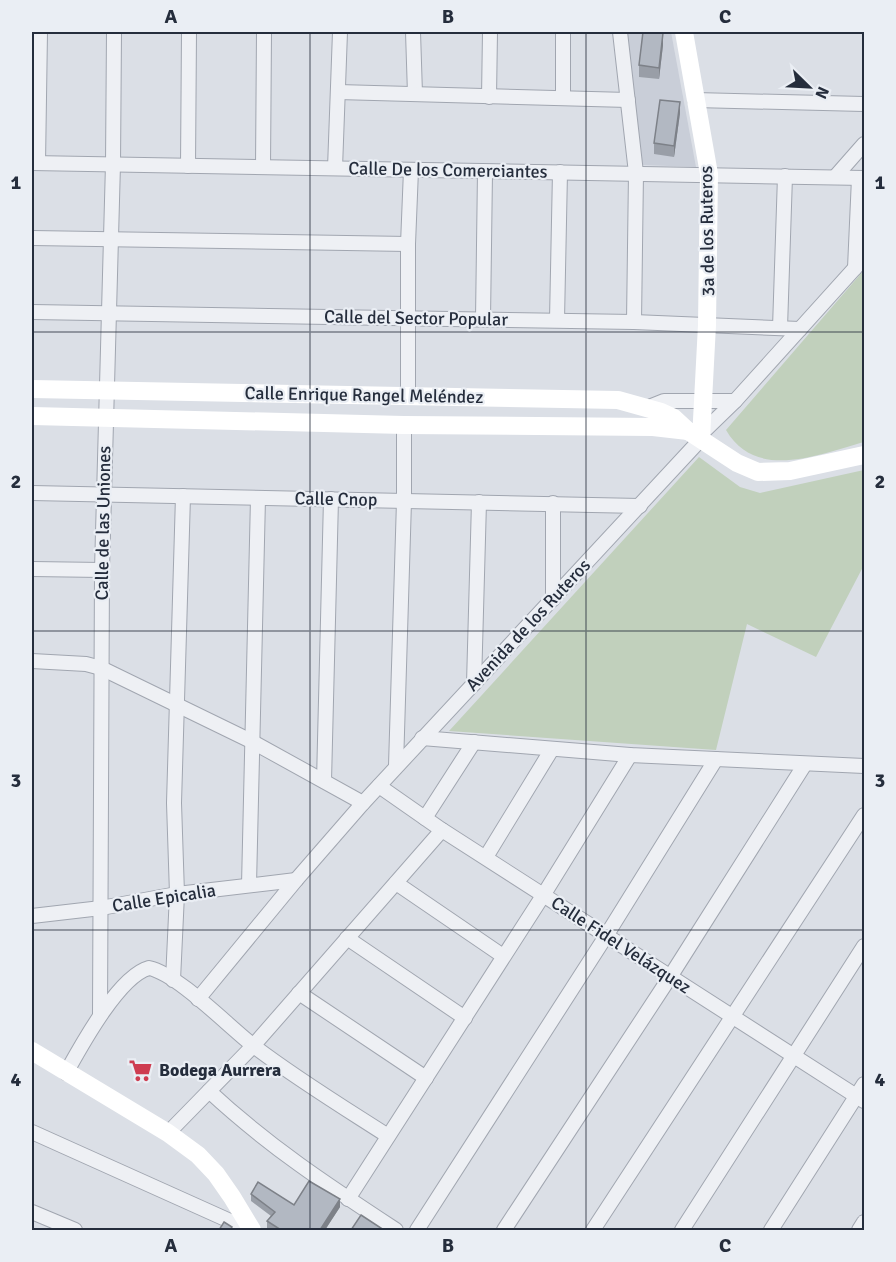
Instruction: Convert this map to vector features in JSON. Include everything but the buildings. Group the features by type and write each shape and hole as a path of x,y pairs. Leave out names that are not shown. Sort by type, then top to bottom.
{"street":[{"path":"35,163 40,32"},
{"name":"Calle de las Uniones","path":"100,1015 102,570 113,164 114,32"},
{"path":"188,166 189,32"},
{"path":"263,167 264,32"},
{"path":"334,168 340,32"},
{"path":"413,32 415,94"},
{"path":"489,97 490,32"},
{"path":"563,32 563,98"},
{"path":"620,32 636,173 634,322"},
{"name":"3a de los Ruteros","path":"684,32 709,174 704,400 697,434"},
{"path":"338,92 628,100"},
{"path":"695,100 864,104"},
{"path":"835,177 864,144"},
{"name":"Calle De los Comerciantes","path":"35,163 862,178"},
{"path":"408,395 408,244 411,170"},
{"path":"483,318 485,172"},
{"path":"557,320 560,172"},
{"path":"780,328 785,176"},
{"path":"860,263 862,178"},
{"path":"32,238 408,244"},
{"name":"Avenida de los Ruteros","path":"198,999 296,880 396,766 640,506 697,434 735,401 860,263"},
{"name":"Calle del Sector Popular","path":"32,312 483,318 800,329"},
{"name":"Calle Enrique Rangel Meléndez","path":"32,389 605,400 630,402 674,418 737,463 766,473 790,471 864,455"},
{"path":"649,407 664,401 735,401"},
{"path":"627,427 634,415 634,408 630,402"},
{"name":"Calle Enrique Rangel Meléndez","path":"32,416 404,425 627,427 697,434"},
{"path":"396,766 404,425"},
{"name":"Calle Cnop","path":"32,493 640,506"},
{"path":"172,980 177,894 174,803 183,496"},
{"path":"249,885 258,498"},
{"path":"324,781 331,499"},
{"path":"474,684 479,502"},
{"path":"553,503 553,599"},
{"path":"32,569 102,570"},
{"path":"32,661 86,664 101,668 251,741 363,803"},
{"path":"422,738 630,755 864,766"},
{"path":"425,818 474,742"},
{"path":"486,857 552,749"},
{"path":"348,1199 544,894 630,755"},
{"path":"417,1230 606,936 716,759"},
{"path":"504,1230 670,977 805,764"},
{"name":"Calle Fidel Velázquez","path":"379,786 442,830 860,1099"},
{"path":"593,1230 864,816"},
{"path":"168,1133 253,1046 442,830"},
{"name":"Calle Epicalia","path":"32,916 101,908 177,894 296,880"},
{"path":"396,883 503,956"},
{"path":"347,938 465,1018"},
{"path":"682,1230 864,946"},
{"path":"66,1073 100,1015 122,988 143,969 153,969 198,999 253,1046 388,1136"},
{"path":"299,993 426,1078"},
{"path":"32,1052 168,1133 198,1155 216,1174 251,1230"},
{"path":"771,1230 860,1099 864,1084"},
{"path":"209,1091 276,1149 396,1230"},
{"path":"32,1132 251,1230"},
{"path":"32,1212 65,1229"},
{"path":"859,1230 864,1222"}],"shaded area":[{"path":"625,32 671,32 696,167 642,165"}],"green space":[{"path":"864,270 864,442 790,460 771,460 754,456 739,446 726,430"},
{"path":"699,457 740,487 760,493 864,470 864,565 816,657 747,624 716,750 449,731"}],"place":[{"name":"Bodega Aurrera","path":"141,1070"}]}
